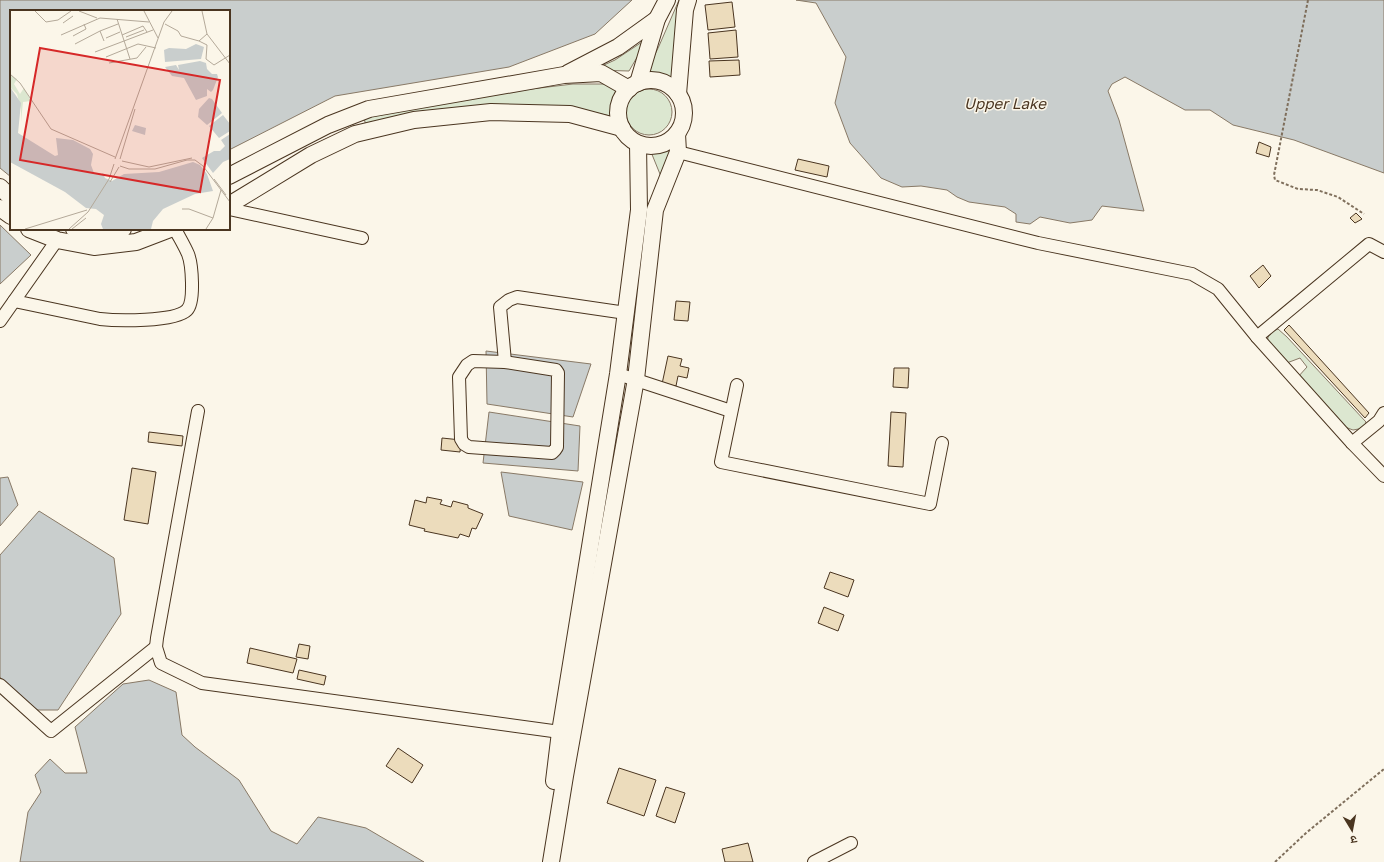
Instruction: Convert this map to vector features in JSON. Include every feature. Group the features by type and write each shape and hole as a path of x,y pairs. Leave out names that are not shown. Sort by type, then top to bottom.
{"main road":[{"path":"634,86 657,19 667,0"},
{"path":"678,94 685,10 688,0"},
{"path":"564,75 618,47 657,19"},
{"path":"230,175 328,126 369,109 564,75 601,73 634,86"},
{"path":"649,80 670,86 678,94 682,103 684,114 682,124 677,134 669,141 659,145 648,146 638,144 628,138 618,118 618,107 622,97 634,86 649,80"},
{"path":"230,204 311,155 355,134 414,120 492,112 570,114 622,128"},
{"path":"551,862 636,379 656,210 678,152 677,134"},
{"path":"544,862 560,732 618,374 626,313 639,210 638,144"},
{"path":"0,187 10,197"},
{"path":"0,208 10,215"},
{"path":"32,230 57,240 94,247 136,242 167,230"},
{"path":"81,230 107,234 120,230"}],"street":[{"path":"678,152 1038,243 1192,274 1218,288 1257,337 1352,443 1384,476"},
{"path":"230,209 362,238"},
{"path":"14,301 113,321 137,321 179,315 188,309 192,298 191,264 188,254 176,230"},
{"path":"0,321 57,240"},
{"path":"1257,337 1369,244 1384,252"},
{"path":"505,362 500,307 509,300 517,297 626,313"},
{"path":"473,361 505,362 552,369 558,373 557,447 552,453 469,447 464,444 461,439 459,377 467,364 473,361"},
{"path":"618,374 732,411"},
{"path":"737,385 721,462 930,504 942,443"},
{"path":"198,412 158,630 156,647 161,663 202,683 560,732"},
{"path":"1352,443 1379,421 1384,413"},
{"path":"0,685 51,731 156,647"},
{"path":"814,862 851,843"}],"path":[{"path":"1308,0 1274,175 1275,180 1298,189 1317,190 1338,197 1364,214"},
{"path":"1275,862 1306,833 1384,769"}],"green space":[{"path":"679,0 683,0 673,80 665,76 646,73"},
{"path":"645,40 646,42 629,71 593,70 615,60"},
{"path":"573,84 622,84 610,116 566,106 489,105 366,126 364,118 506,92"},
{"path":"645,89 653,89 662,93 668,99 672,112 668,125 662,131 653,135 645,135 636,131 630,125 626,116 626,108 630,99 636,93"},
{"path":"662,149 672,152 662,179 651,152"},
{"path":"1278,329 1366,422 1364,428 1353,430 1345,427 1297,378 1307,367 1300,358 1284,364 1267,342 1269,333"}],"water":[{"path":"0,0 632,0 595,34 509,67 335,96 230,149 230,10 10,10 10,176 0,168"},
{"name":"Upper Lake","path":"796,0 1384,0 1384,173 1294,140 1233,125 1210,110 1185,110 1125,77 1112,84 1108,91 1119,120 1144,211 1102,206 1092,220 1070,223 1040,217 1030,224 1016,222 1016,214 1005,207 969,202 957,197 947,190 921,186 902,187 881,178 850,143 835,103 846,57 816,3"},
{"path":"0,225 31,255 0,284"},
{"path":"486,351 591,364 573,417 487,404"},
{"path":"489,412 580,426 578,471 483,463"},
{"path":"501,472 583,482 572,530 509,516"},
{"path":"8,477 18,505 0,526 0,478"},
{"path":"39,511 114,558 121,614 58,710 32,710 0,677 0,555"},
{"path":"149,680 176,692 182,735 195,747 239,780 271,831 297,844 318,817 366,828 424,862 20,862 28,812 41,792 35,775 50,759 65,773 87,773 75,727 123,684"}],"building":[{"path":"732,2 735,27 708,30 705,5"},
{"path":"736,30 738,57 710,59 708,33"},
{"path":"739,60 740,75 710,77 709,61"},
{"path":"1259,142 1271,147 1269,157 1256,153"},
{"path":"798,159 829,166 827,177 795,170"},
{"path":"1356,213 1362,219 1355,223 1350,218"},
{"path":"1263,265 1271,276 1259,288 1250,276"},
{"path":"676,301 690,302 688,321 674,320"},
{"path":"1289,325 1369,413 1365,418 1284,330"},
{"path":"668,356 682,359 680,366 689,368 687,378 678,376 676,386 662,384"},
{"path":"894,368 909,368 908,388 893,387"},
{"path":"891,412 906,413 903,467 888,466"},
{"path":"149,432 183,436 182,446 148,442"},
{"path":"442,438 461,440 460,452 441,450"},
{"path":"132,468 156,472 148,524 124,520"},
{"path":"427,497 442,500 440,504 451,507 453,501 468,505 468,508 483,514 476,529 472,528 469,537 460,534 458,538 424,531 425,529 409,525 415,500 426,503"},
{"path":"830,572 854,580 848,597 824,588"},
{"path":"824,607 844,615 838,631 818,623"},
{"path":"299,644 310,646 308,659 296,657"},
{"path":"250,648 297,659 293,673 247,663"},
{"path":"299,670 326,676 324,685 297,679"},
{"path":"398,748 423,765 412,783 386,766"},
{"path":"619,768 656,780 644,816 607,803"},
{"path":"666,787 685,793 675,823 656,816"},
{"path":"748,843 753,862 725,862 722,849"}]}
